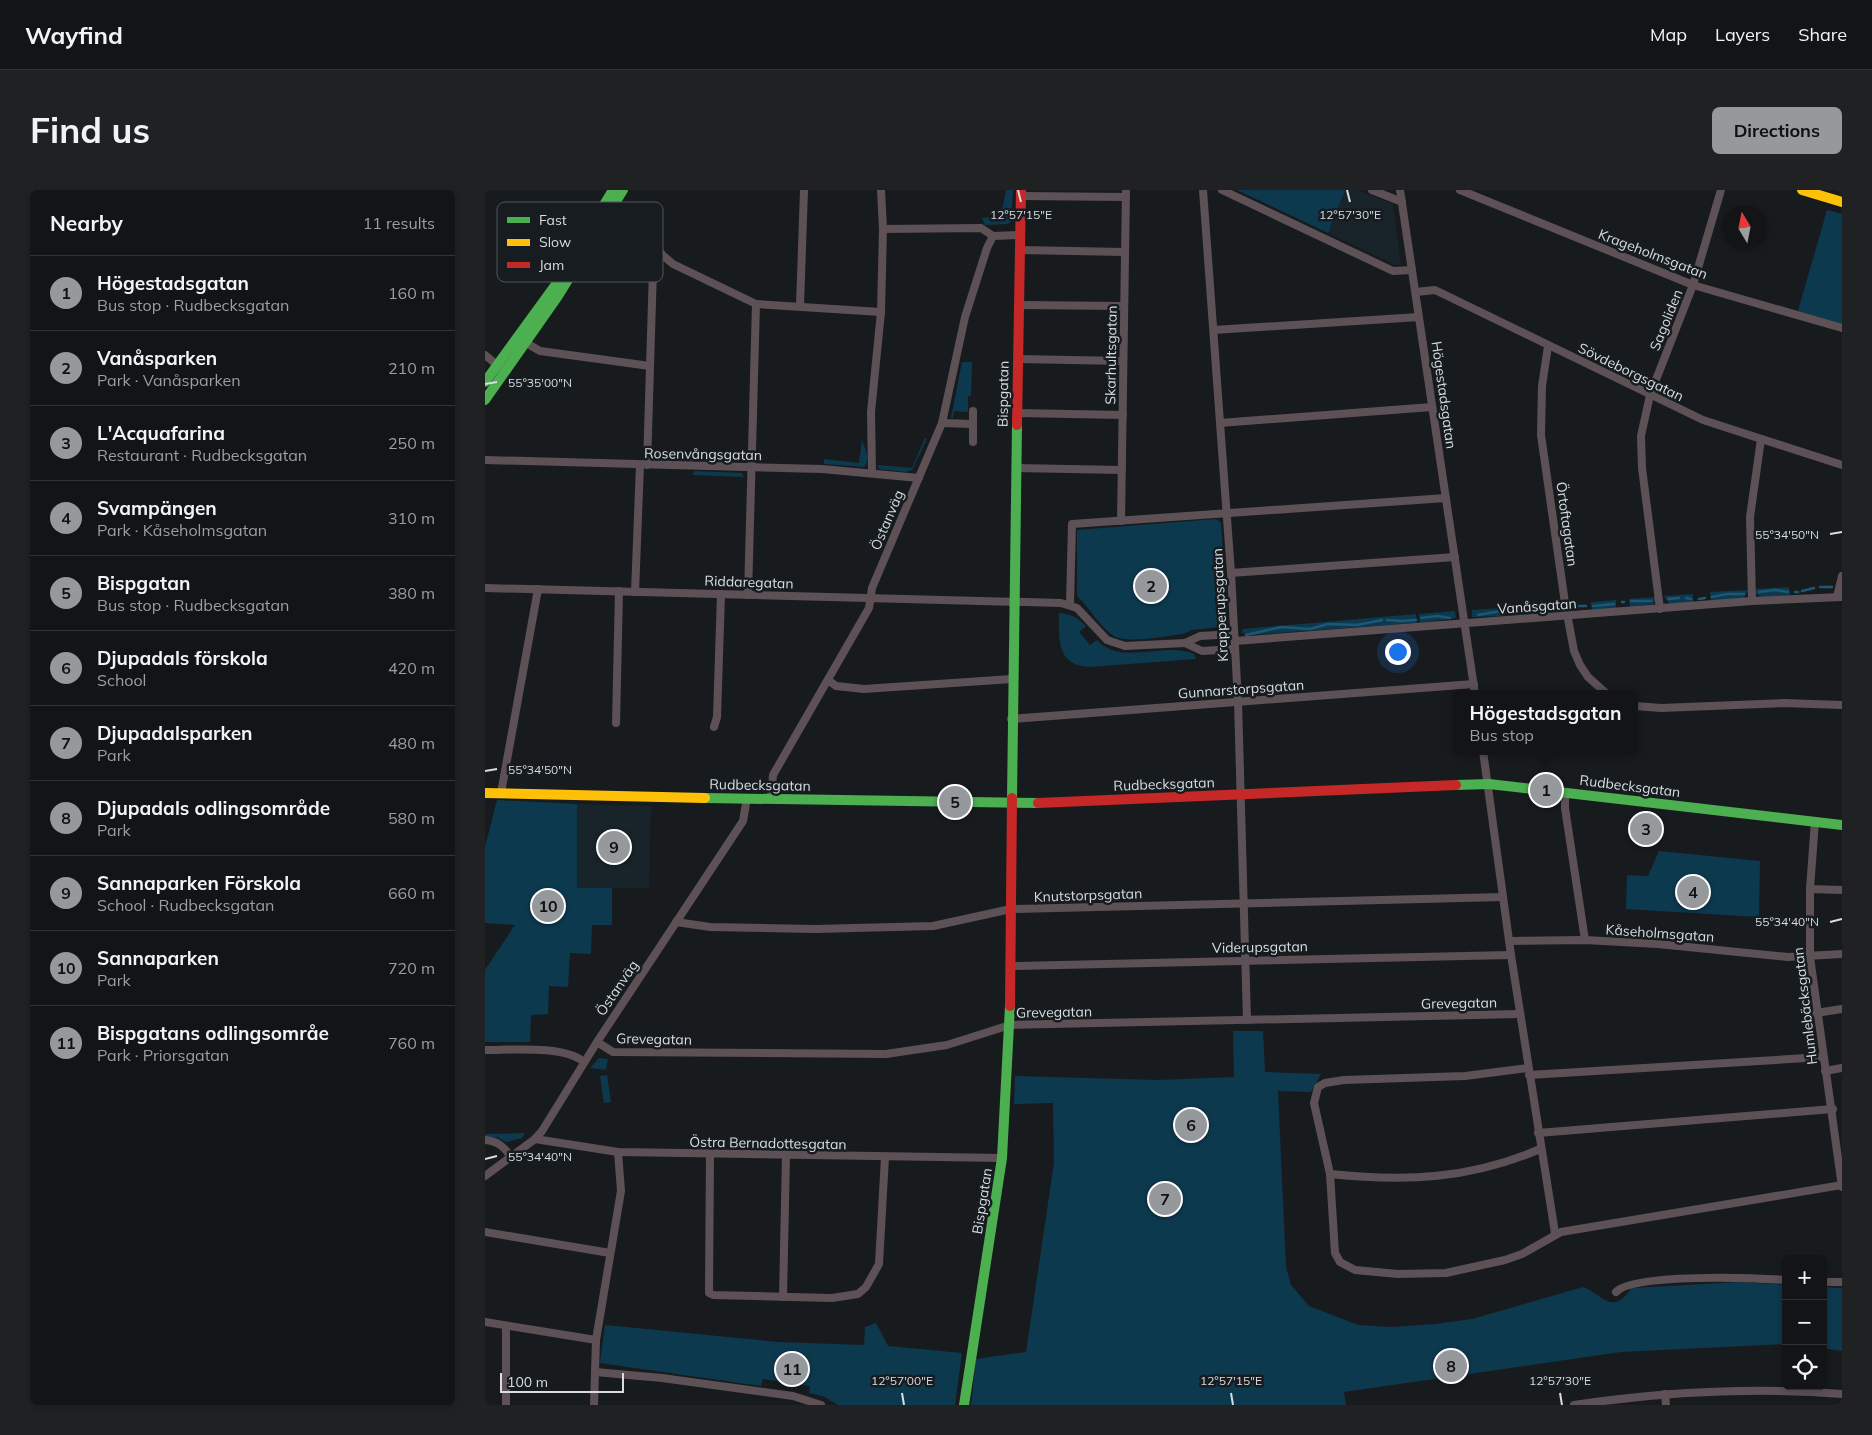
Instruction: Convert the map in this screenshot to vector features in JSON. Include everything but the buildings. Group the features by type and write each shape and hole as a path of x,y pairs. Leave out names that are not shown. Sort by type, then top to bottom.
{"street":[{"path":"606,202 613,190"},
{"path":"616,202 623,190"},
{"path":"800,305 804,190"},
{"path":"872,473 871,412 881,312 883,229 881,190"},
{"name":"Krapperupsgatan","path":"1203,190 1228,514 1235,641 1247,1020"},
{"path":"1222,190 1393,271 1412,270"},
{"path":"1372,190 1402,202"},
{"name":"Högestadsgatan","path":"1400,190 1474,690"},
{"name":"Krageholmsgatan","path":"1460,190 1693,285 1842,328"},
{"name":"Sagoliden","path":"1660,609 1642,468 1641,436 1650,395 1693,285 1721,190"},
{"path":"1802,190 1842,202"},
{"path":"1021,193 1126,194"},
{"name":"Bispgatan","path":"964,1405 1002,1158 1010,1025 1011,719 1021,193"},
{"name":"Skarhultsgatan","path":"1121,521 1126,194"},
{"path":"883,229 981,228 993,236 1020,235"},
{"name":"Östanväg","path":"771,798 773,774 869,608 872,588 942,423 965,317 987,248 993,236"},
{"path":"1020,250 1125,252"},
{"path":"663,255 673,264 756,304 800,305 881,312"},
{"path":"522,340 558,282"},
{"path":"485,400 501,368 559,296 567,282"},
{"path":"635,592 650,366 653,282"},
{"name":"Sövdeborgsgatan","path":"1416,292 1435,290 1703,420 1842,465"},
{"path":"748,595 753,468 756,304"},
{"path":"1019,305 1124,306"},
{"path":"1214,330 1419,316"},
{"path":"522,340 540,350 650,366"},
{"name":"Örtoftagatan","path":"1548,346 1542,386 1541,435 1568,616 1574,651 1580,665 1588,677 1603,690"},
{"path":"485,355 501,368"},
{"path":"1018,359 1123,361"},
{"path":"485,382 501,368"},
{"path":"1220,423 1432,407"},
{"path":"973,411 973,442"},
{"path":"1017,413 1123,415"},
{"path":"942,423 973,424"},
{"path":"1752,601 1750,516 1761,439"},
{"name":"Rosenvångsgatan","path":"485,460 822,469 919,478"},
{"path":"1016,468 1122,470"},
{"path":"1235,641 1200,636 1185,643 1135,647 1115,644 1107,640 1085,615 1070,605 1072,524 1446,498"},
{"path":"1231,574 1455,557"},
{"path":"1840,597 1842,576"},
{"name":"Riddaregatan","path":"485,588 1070,605"},
{"path":"501,793 538,590"},
{"path":"616,723 619,591"},
{"path":"714,728 717,717 721,594"},
{"name":"Vanåsgatan","path":"1235,641 1752,601 1840,597"},
{"path":"1185,643 1202,651 1235,641"},
{"path":"827,680 836,686 864,689 1012,679"},
{"name":"Gunnarstorpsgatan","path":"1011,719 1473,684"},
{"path":"1638,706 1661,708 1784,703 1842,704"},
{"path":"1484,755 1528,1071 1555,1233"},
{"name":"Rudbecksgatan","path":"485,793 1012,804 1489,784 1842,825"},
{"path":"1565,792 1565,808 1585,940"},
{"name":"Östanväg","path":"485,1176 535,1139 743,821 747,798"},
{"name":"Humlebäcksgatan","path":"1815,821 1810,889 1810,957 1825,1071 1833,1110 1838,1124 1842,1186"},
{"path":"1810,889 1842,890"},
{"name":"Knutstorpsgatan","path":"676,922 719,927 815,929 933,926 1011,909 1503,898"},
{"name":"Kåseholmsgatan","path":"1509,941 1585,940 1658,944 1788,957 1842,954"},
{"name":"Viderupsgatan","path":"1011,966 1511,955"},
{"path":"1816,1013 1842,1009"},
{"name":"Grevegatan","path":"597,1042 613,1052 886,1054 947,1046 1010,1025 1520,1014"},
{"path":"485,1050 563,1052 576,1056 585,1062"},
{"path":"1823,1057 1325,1083 1318,1087 1314,1103 1330,1174 1335,1253 1340,1262 1355,1270 1424,1274 1467,1269 1522,1254 1555,1233 1842,1186"},
{"path":"1825,1071 1842,1068"},
{"path":"1538,1133 1833,1110"},
{"name":"Östra Bernadottesgatan","path":"535,1139 618,1152 1002,1158"},
{"path":"485,1140 497,1142 511,1156"},
{"path":"1330,1174 1383,1179 1431,1177 1500,1165 1540,1148"},
{"path":"594,1405 596,1340 621,1191 618,1152"},
{"path":"710,1154 707,1287 709,1293 713,1295 832,1298 858,1294 865,1287 879,1264 885,1157"},
{"path":"783,1297 786,1155"},
{"path":"485,1232 610,1253"},
{"path":"1616,1292 1627,1285 1670,1280 1738,1278 1782,1280"},
{"path":"1827,1282 1842,1282"},
{"path":"485,1322 596,1340"},
{"path":"506,1326 506,1405"},
{"path":"595,1372 662,1378 793,1396 821,1405"},
{"path":"1577,1405 1665,1394 1758,1390 1842,1394"},
{"path":"1665,1394 1666,1405"}],"shaded area":[{"path":"1006,190 1013,190 1011,222 1007,224 985,225 982,218 1001,216"},
{"path":"1237,190 1345,190 1328,233"},
{"path":"1345,190 1358,190 1393,204 1401,265 1395,265 1328,233"},
{"path":"1827,210 1842,214 1842,324 1798,311"},
{"path":"962,362 972,362 971,396 968,396 968,412 954,411 953,418 951,418"},
{"path":"925,438 927,439 912,470 906,472 879,469 877,465 912,468"},
{"path":"862,440 867,457 864,467 824,464 824,459 859,463"},
{"path":"655,455 724,458 724,462 662,461"},
{"path":"694,471 742,473 744,477 693,475"},
{"path":"1216,519 1221,523 1228,626 1192,630 1183,634 1157,638 1120,638 1104,628 1077,596 1077,530"},
{"path":"1789,587 1790,595 1762,597 1756,594 1755,589"},
{"path":"1748,590 1744,598 1711,601 1710,592"},
{"path":"1693,594 1693,602 1670,604 1664,596"},
{"path":"1657,597 1653,604 1630,607 1629,599"},
{"path":"1616,600 1616,608 1592,610 1591,602"},
{"path":"1563,604 1561,610 1556,612 1508,616 1507,608"},
{"path":"1502,608 1503,616 1472,617 1472,610"},
{"path":"1455,611 1456,618 1420,623 1419,614"},
{"path":"1059,613 1074,617 1086,626 1079,632 1090,645 1097,640 1107,648 1118,652 1182,651 1194,654 1196,659 1089,667 1078,665 1065,656 1062,649 1059,632"},
{"path":"1416,614 1417,623 1250,635 1242,633 1243,629"},
{"path":"497,800 577,804 577,888 612,888 612,925 592,925 591,954 570,953 568,987 549,986 548,1014 531,1015 530,1042 485,1042 485,970 515,925 485,923 485,847"},
{"path":"577,804 651,806 649,888 577,888"},
{"path":"1659,851 1760,861 1759,917 1626,909 1627,875 1648,876"},
{"path":"1233,1031 1263,1031 1265,1072 1321,1074 1311,1092 1278,1091 1286,1267 1291,1285 1309,1306 1358,1325 1391,1327 1472,1319 1583,1287 1603,1299 1613,1302 1619,1301 1632,1288 1741,1282 1782,1285 1782,1344 1621,1352 1344,1392 1346,1405 971,1405 976,1359 1026,1352 1054,1163 1053,1103 1014,1104 1015,1076 1158,1080 1234,1077"},
{"path":"599,1058 608,1059 606,1070 590,1068"},
{"path":"607,1075 611,1102 604,1103 600,1076"},
{"path":"525,1133 522,1138 506,1142 497,1137 485,1137 485,1134"},
{"path":"1827,1287 1842,1288 1842,1351 1827,1349"},
{"path":"876,1323 888,1346 962,1353 955,1405 838,1405 823,1396 809,1393 810,1386 763,1379 761,1386 600,1363 605,1325 778,1342 864,1345 865,1327"}],"waterway":[{"path":"1820,587 1832,587"},
{"path":"1802,591 1814,588"},
{"path":"1759,592 1775,590 1788,592"},
{"path":"1712,597 1727,594 1744,594"},
{"path":"1668,599 1679,598"},
{"path":"1686,598 1691,599"},
{"path":"1699,599 1705,598"},
{"path":"1631,601 1651,601"},
{"path":"1593,606 1614,604"},
{"path":"1573,606 1586,606"},
{"path":"1510,610 1529,612 1556,608"},
{"path":"1478,615 1501,611"},
{"path":"1421,618 1437,616 1450,618"},
{"path":"1246,635 1281,627 1310,629 1328,624 1357,625 1382,620"},
{"path":"1387,620 1416,620"}],"traffic: fast":[{"path":"606,202 613,190"},
{"path":"616,202 623,190"},
{"path":"485,382 558,282"},
{"path":"485,400 567,282"},
{"path":"1012,798 1017,425"},
{"path":"1456,785 1489,784 1842,825"},
{"path":"705,798 1038,803"},
{"path":"964,1405 1002,1158 1010,1006"}],"traffic: slow":[{"path":"1802,190 1842,202"},
{"path":"485,793 705,798"}],"traffic: jam":[{"path":"1017,425 1021,190"},
{"path":"1038,803 1456,785"},
{"path":"1010,1006 1012,798"}],"place":[{"name":"Vanåsparken","path":"1151,586"},
{"name":"Högestadsgatan","path":"1546,790"},
{"name":"Bispgatan","path":"955,802"},
{"name":"L'Acquafarina","path":"1646,829"},
{"name":"Sannaparken Förskola","path":"614,847"},
{"name":"Svampängen","path":"1693,892"},
{"name":"Sannaparken","path":"548,906"},
{"name":"Djupadals förskola","path":"1191,1125"},
{"name":"Djupadalsparken","path":"1165,1199"},
{"name":"Djupadals odlingsområde","path":"1451,1366"},
{"name":"Bispgatans odlingsområe","path":"792,1369"}]}
